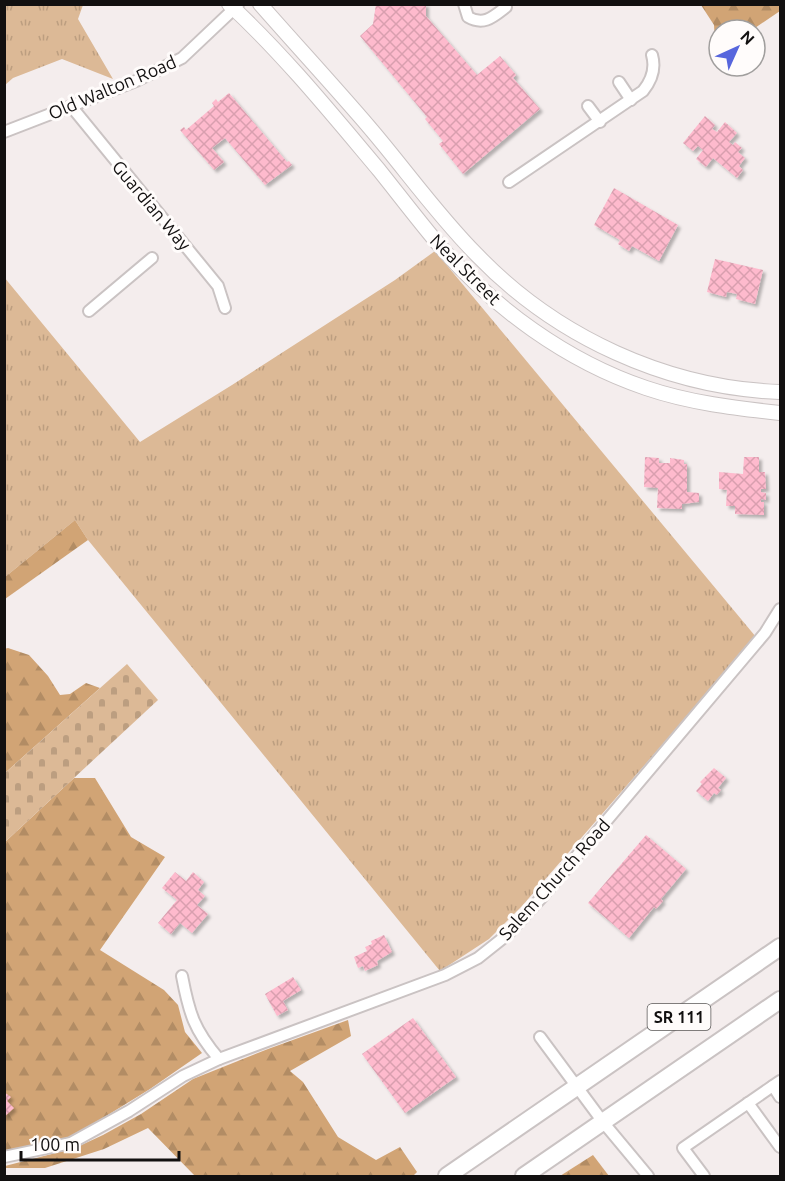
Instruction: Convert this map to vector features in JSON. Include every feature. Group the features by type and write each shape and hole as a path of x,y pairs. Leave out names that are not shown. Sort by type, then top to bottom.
{"highway":[{"name":"SR 111","path":"447,1176 780,947"},
{"name":"SR 111","path":"524,1176 780,1000"}],"main road":[{"name":"Neal Street","path":"260,4 368,126 477,255 536,307 608,349 661,372 703,382 780,392"},
{"name":"Neal Street","path":"234,6 302,80 439,245 488,294 530,327 560,348 598,368 648,389 706,404 780,413"},
{"path":"598,368 608,349"}],"street":[{"path":"464,4 468,17 476,22 486,22 506,7"},
{"name":"Old Walton Road","path":"4,132 136,81 182,58 234,6"},
{"path":"509,182 643,91 652,80 654,63 652,55"},
{"path":"619,82 631,100"},
{"name":"Guardian Way","path":"71,106 218,286 225,308"},
{"path":"588,106 600,122"},
{"path":"89,311 152,258"},
{"name":"Salem Church Road","path":"4,1157 71,1143 129,1111 183,1076 219,1059 445,975 478,958 507,935 543,896 757,642 780,609"},
{"path":"182,976 195,1027 219,1059"},
{"path":"540,1037 603,1122 648,1176"},
{"path":"704,1176 683,1148 777,1083 780,1097"},
{"path":"748,1103 780,1147"}],"green space":[{"path":"5,4 83,5 78,19 113,79 62,59 13,78 5,85"},
{"path":"701,5 780,5 780,11 767,20 767,18 709,18"},
{"path":"435,251 756,637 522,906 489,939 440,971 88,540 75,520 5,577 4,277 140,442 395,280"},
{"path":"75,520 88,540 5,599 5,577"},
{"path":"8,648 29,655 48,676 60,695 70,694 86,683 100,688 5,773 4,649"},
{"path":"127,664 158,700 5,842 5,773"},
{"path":"74,778 95,778 131,837 165,857 100,950 164,990 178,1005 185,1032 202,1053 150,1089 69,1139 5,1154 5,842"},
{"path":"348,1020 351,1036 290,1071 303,1082 338,1137 376,1160 400,1147 417,1172 413,1176 195,1176 148,1128 104,1149 45,1168 5,1168 5,1166 75,1148 141,1114 193,1079"},
{"path":"593,1155 609,1176 560,1176"}],"building":[{"path":"376,4 426,4 426,16 477,75 500,56 516,75 513,78 540,109 463,174 439,144 443,141 425,119 427,117 360,36 373,24"},
{"path":"229,93 292,165 265,185 225,138 212,148 224,162 214,170 180,130 184,127 186,130 214,106 212,103 216,99 218,102"},
{"path":"705,116 715,125 712,129 717,132 725,122 737,133 729,142 733,145 735,142 742,148 738,152 745,158 739,166 743,170 737,178 713,158 706,167 696,159 703,150 698,146 693,151 683,143"},
{"path":"614,188 678,225 659,261 632,246 629,251 618,244 620,240 594,225"},
{"path":"715,259 763,270 755,304 736,299 737,294 727,292 726,297 707,292"},
{"path":"645,457 659,458 659,463 670,463 670,458 684,460 684,464 687,464 687,492 699,493 699,502 682,504 682,509 657,508 658,488 644,487"},
{"path":"744,457 759,457 759,472 765,472 766,489 761,489 761,492 766,493 766,500 761,499 761,502 764,502 764,515 735,514 735,506 726,506 727,490 719,489 719,472 743,474"},
{"path":"714,768 726,778 718,788 721,790 717,795 714,793 708,801 696,791 702,784 700,782"},
{"path":"646,835 686,869 661,899 663,901 656,909 654,907 629,938 588,903"},
{"path":"175,872 186,881 193,872 204,882 198,890 205,896 197,905 208,914 192,933 180,923 171,934 158,923 177,900 162,888"},
{"path":"384,935 392,952 377,961 378,965 365,971 363,966 358,968 354,957 367,951 365,947 372,944 371,941"},
{"path":"293,977 301,990 283,1001 288,1010 277,1016 265,994"},
{"path":"413,1018 456,1077 405,1113 362,1054"},
{"path":"4,1092 11,1097 7,1101 14,1108 4,1117"}]}
